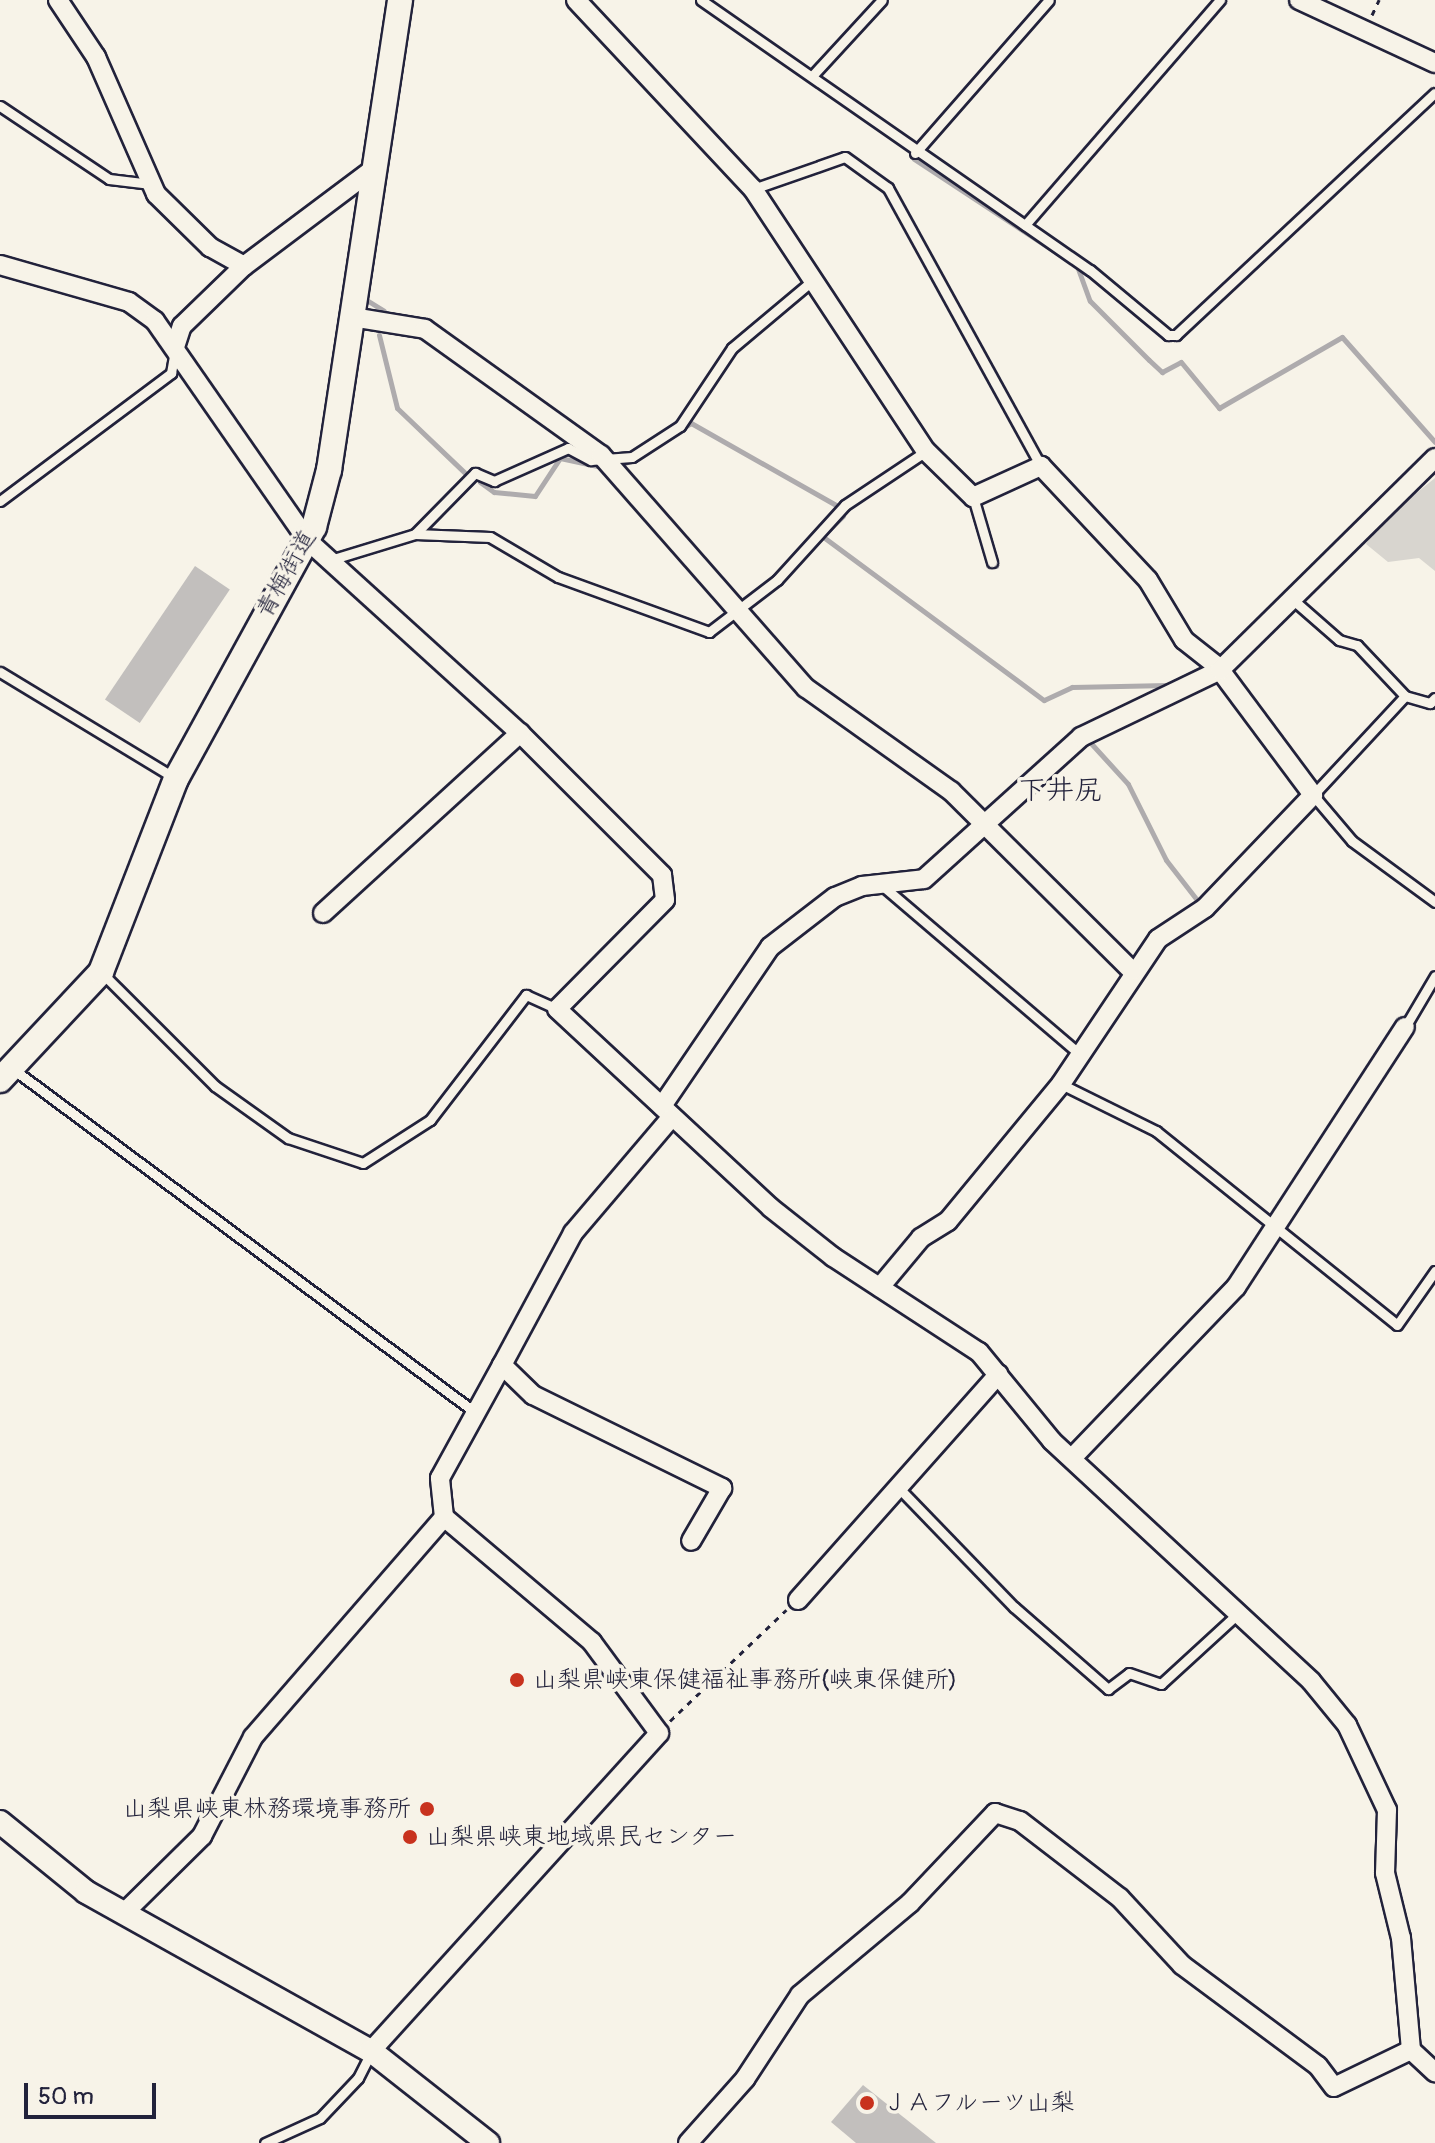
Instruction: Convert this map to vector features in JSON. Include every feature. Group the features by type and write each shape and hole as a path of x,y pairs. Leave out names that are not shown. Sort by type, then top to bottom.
{"main road":[{"name":"青梅街道","path":"5,1074 101,972 176,779 307,540 329,470 400,0"}],"street":[{"path":"58,0 96,57 151,184 176,220 244,266"},
{"path":"1299,0 1435,63"},
{"path":"584,3 753,189 926,451 973,497 1041,466 1148,580 1199,653 1219,668 1313,795 1132,971 1077,1052 1061,1084 948,1221 921,1238 880,1287"},
{"path":"175,347 182,326 244,266 373,169"},
{"path":"0,265 129,302 175,347 307,540 520,733 668,889 557,1009 666,1113 833,1257 979,1352 1072,1458 1234,1617 1311,1681 1347,1725 1387,1810 1385,1873 1401,1938 1411,2050 1435,2072"},
{"path":"352,317 425,329 605,460 736,616 806,688 951,791 981,825 1038,871 1132,971"},
{"path":"371,2051 659,1733 592,1642 444,1517 440,1478 573,1233 666,1113 770,947 835,897 924,879 1081,737 1219,668 1435,458"},
{"path":"323,913 520,733"},
{"path":"1072,1458 1236,1287 1277,1229 1405,1027"},
{"path":"502,1365 533,1395 722,1488 691,1541"},
{"path":"798,1600 999,1374"},
{"path":"124,1913 202,1836 253,1737 444,1517"},
{"path":"688,2143 745,2079 800,1995 910,1903 995,1813 1020,1821 1120,1898 1182,1965 1318,2066 1334,2087 1411,2050"},
{"path":"0,1822 124,1913 371,2051 488,2143"}],"lane":[{"path":"701,0 812,76 915,153 1025,225 1176,335 1435,93"},
{"path":"812,76 882,0"},
{"path":"915,153 1049,0"},
{"path":"1025,225 1220,0"},
{"path":"0,106 109,179 151,184"},
{"path":"753,189 845,157 888,188 1041,466"},
{"path":"415,534 475,473 494,481 568,448 605,460 632,457 680,426 732,348 813,280"},
{"path":"0,501 171,373 175,347"},
{"path":"330,560 415,534 490,537 558,577 709,632 736,616 845,505 926,451"},
{"path":"973,497 992,562"},
{"path":"1291,598 1339,640 1357,645 1405,696 1430,703 1435,698"},
{"path":"0,672 176,779"},
{"path":"1405,696 1313,795 1352,841 1435,902"},
{"path":"884,887 1077,1052"},
{"path":"101,972 215,1086 288,1138 363,1163 430,1120 526,995 557,1009"},
{"path":"1405,1027 1435,976"},
{"path":"5,1074 476,1413"},
{"path":"1061,1084 1156,1131 1397,1325 1435,1271"},
{"path":"897,1486 1004,1598 1108,1689 1129,1673 1161,1684 1234,1617"},
{"path":"265,2143 320,2118 358,2078 371,2051"}],"path":[{"path":"659,1733 798,1600"}],"shaded area":[{"path":"1435,478 1435,571 1419,558 1388,562 1366,544 1376,526"}],"building":[{"path":"195,566 230,589 140,723 105,699"},
{"name":"ＪＡフルーツ山梨","path":"863,2085 936,2143 856,2143 831,2122"}],"waterway":[{"path":"914,159 1065,258"},
{"path":"1077,266 1090,301 1162,372 1181,362 1219,408 1342,337 1435,442"},
{"path":"365,299 384,311"},
{"path":"379,335 397,408 466,474"},
{"path":"625,463 691,423 836,505"},
{"path":"480,482 494,492 535,496 560,458 602,467"},
{"path":"843,516 822,536 1044,700 1072,687 1168,685 1207,665"},
{"path":"1088,740 1128,784 1166,860 1197,900"}],"place":[{"name":"山梨県峡東保健福祉事務所(峡東保健所)","path":"517,1680"},
{"name":"山梨県峡東林務環境事務所","path":"427,1809"},
{"name":"山梨県峡東地域県民センター","path":"410,1837"},
{"name":"ＪＡフルーツ山梨","path":"867,2103"}],"district":[{"name":"下井尻","path":"1060,791"}]}
